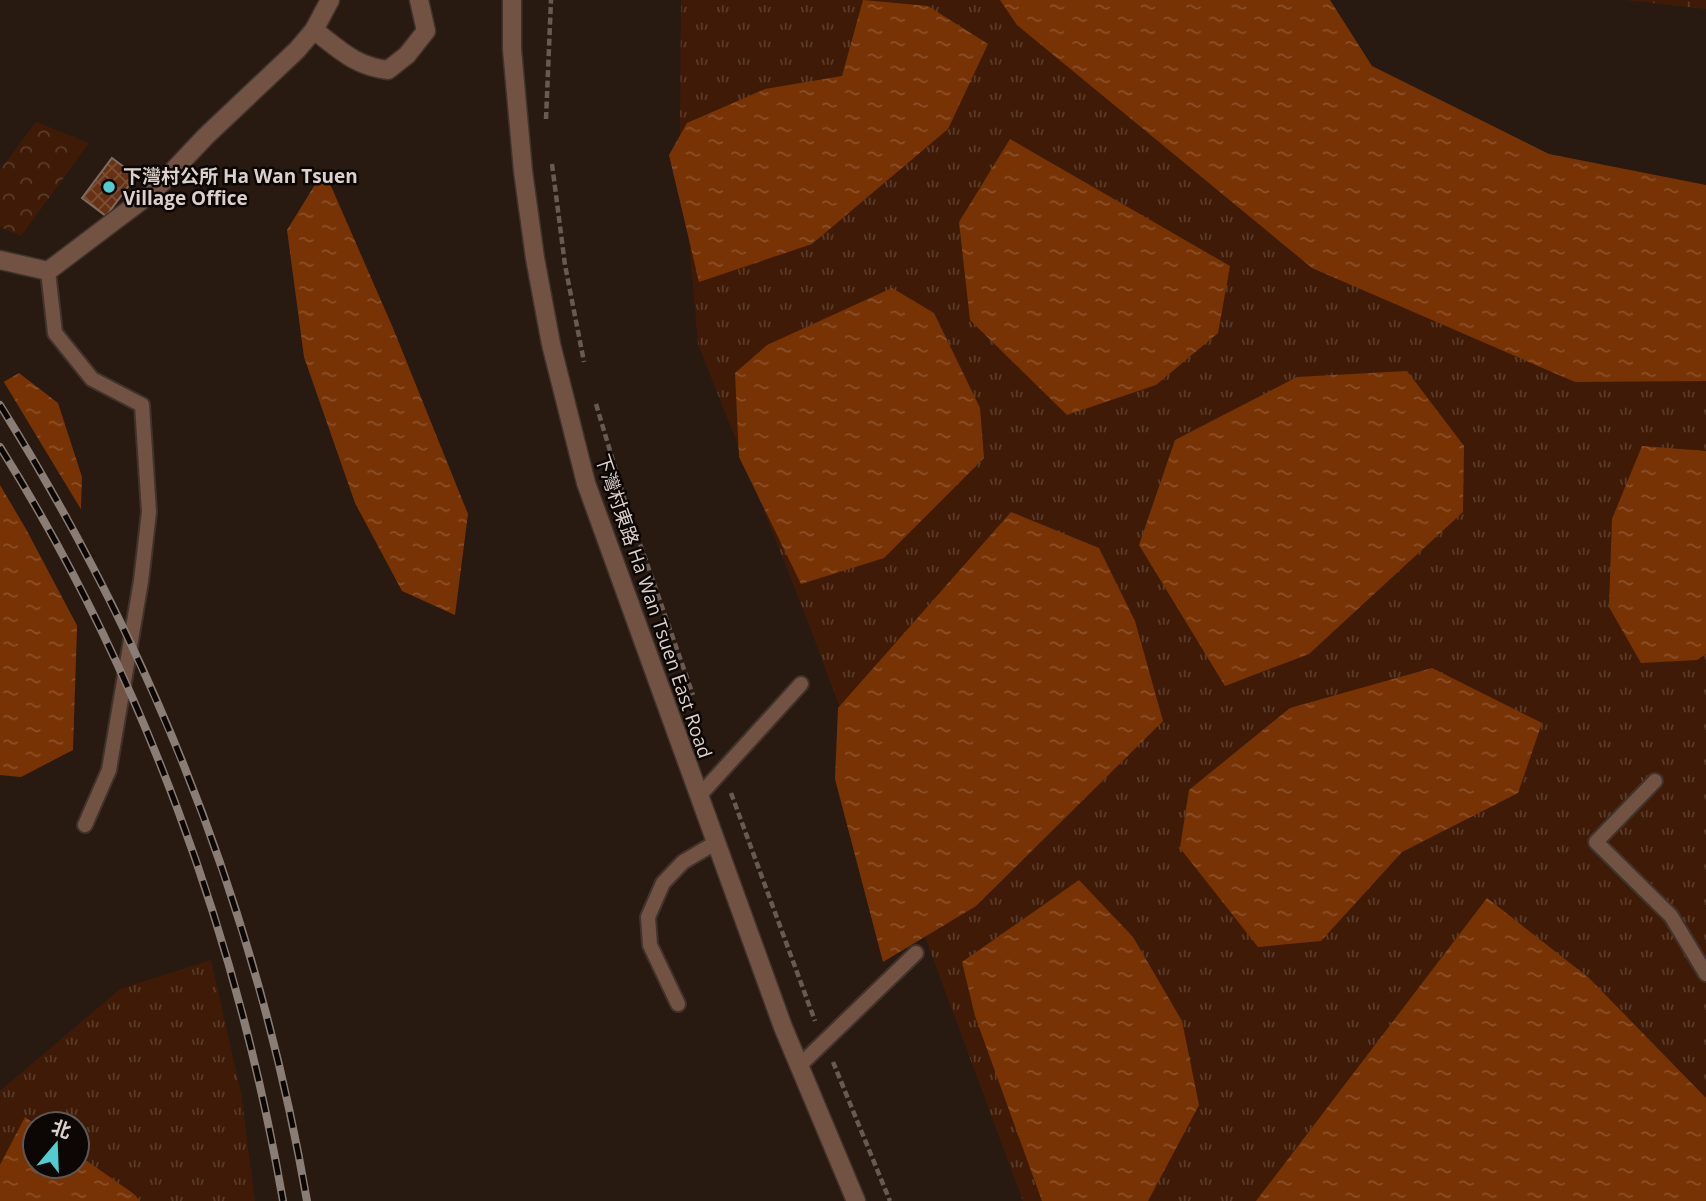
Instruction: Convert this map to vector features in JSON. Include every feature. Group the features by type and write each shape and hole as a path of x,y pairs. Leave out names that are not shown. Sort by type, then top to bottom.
{"street":[{"path":"0,260 48,271 154,191 206,136 297,50 314,30 330,0"},
{"path":"314,30 351,58 368,67 388,70 407,55 426,31 419,0"},
{"name":"下灣村東路 Ha Wan Tsuen East Road","path":"512,0 512,48 523,172 547,320 567,414 586,483 798,1067 856,1201"}],"lane":[{"path":"48,271 55,333 92,379 142,405 149,512 141,581 109,770 85,825"},
{"path":"699,796 801,684"},
{"path":"1655,781 1596,842 1671,916 1706,974"},
{"path":"678,1004 650,945 648,917 663,883 683,862 715,843"},
{"path":"798,1067 835,1028 916,953"}],"path":[{"path":"546,119 551,0"},
{"path":"552,164 565,265 584,362"},
{"path":"596,404 625,501 693,697"},
{"path":"729,788 816,1022"},
{"path":"832,1060 890,1201"}],"green space":[{"path":"681,0 1005,0 1033,37 1312,268 1604,381 1706,381 1706,1201 1023,1201 807,619 698,344 680,135"},
{"path":"1625,0 1706,0 1706,9"},
{"path":"36,122 89,143 21,236 0,227 0,170"},
{"path":"211,960 241,1093 255,1201 0,1201 0,1091 120,989"}],"water":[{"path":"863,0 928,6 988,44 948,129 812,244 699,282 669,155 687,123 765,89 842,76"},
{"path":"1000,0 1330,0 1372,66 1549,154 1706,185 1706,381 1575,382 1312,268 1017,25"},
{"path":"1010,139 1230,266 1218,333 1156,385 1067,415 970,320 959,222"},
{"path":"324,170 393,328 468,514 455,615 402,591 355,503 304,357 287,230"},
{"path":"892,288 934,313 980,408 984,458 884,558 801,584 739,457 735,373 767,345"},
{"path":"1407,371 1464,446 1463,512 1309,654 1225,686 1139,545 1175,440 1297,377"},
{"path":"19,373 58,403 82,477 73,750 21,777 0,775 0,384"},
{"path":"1642,446 1706,451 1706,654 1697,660 1641,663 1609,607 1612,519"},
{"path":"1011,512 1099,548 1135,621 1163,721 976,906 883,962 835,779 838,708"},
{"path":"1432,668 1542,723 1518,793 1402,852 1321,941 1258,947 1180,848 1189,790 1290,708"},
{"path":"1079,880 1133,937 1182,1021 1199,1105 1148,1201 1042,1201 975,1016 962,962"},
{"path":"1487,898 1589,978 1706,1098 1706,1201 1256,1201"},
{"path":"21,1125 21,1180 91,1180 91,1164 140,1201 0,1201 0,1165"}],"pier":[{"path":"2,379 85,516 81,633 0,485"}],"building":[{"name":"下灣村公所 Ha Wan Tsuen Village Office","path":"112,158 136,176 106,216 82,198"}],"railway":[{"path":"0,405 106,592 151,689 192,788 229,889 260,991 286,1095 307,1201"},
{"path":"0,447 51,534 98,624 140,716 178,810 211,906 239,1003 283,1201"}],"place":[{"name":"下灣村公所 Ha Wan Tsuen Village Office","path":"109,187"}]}
